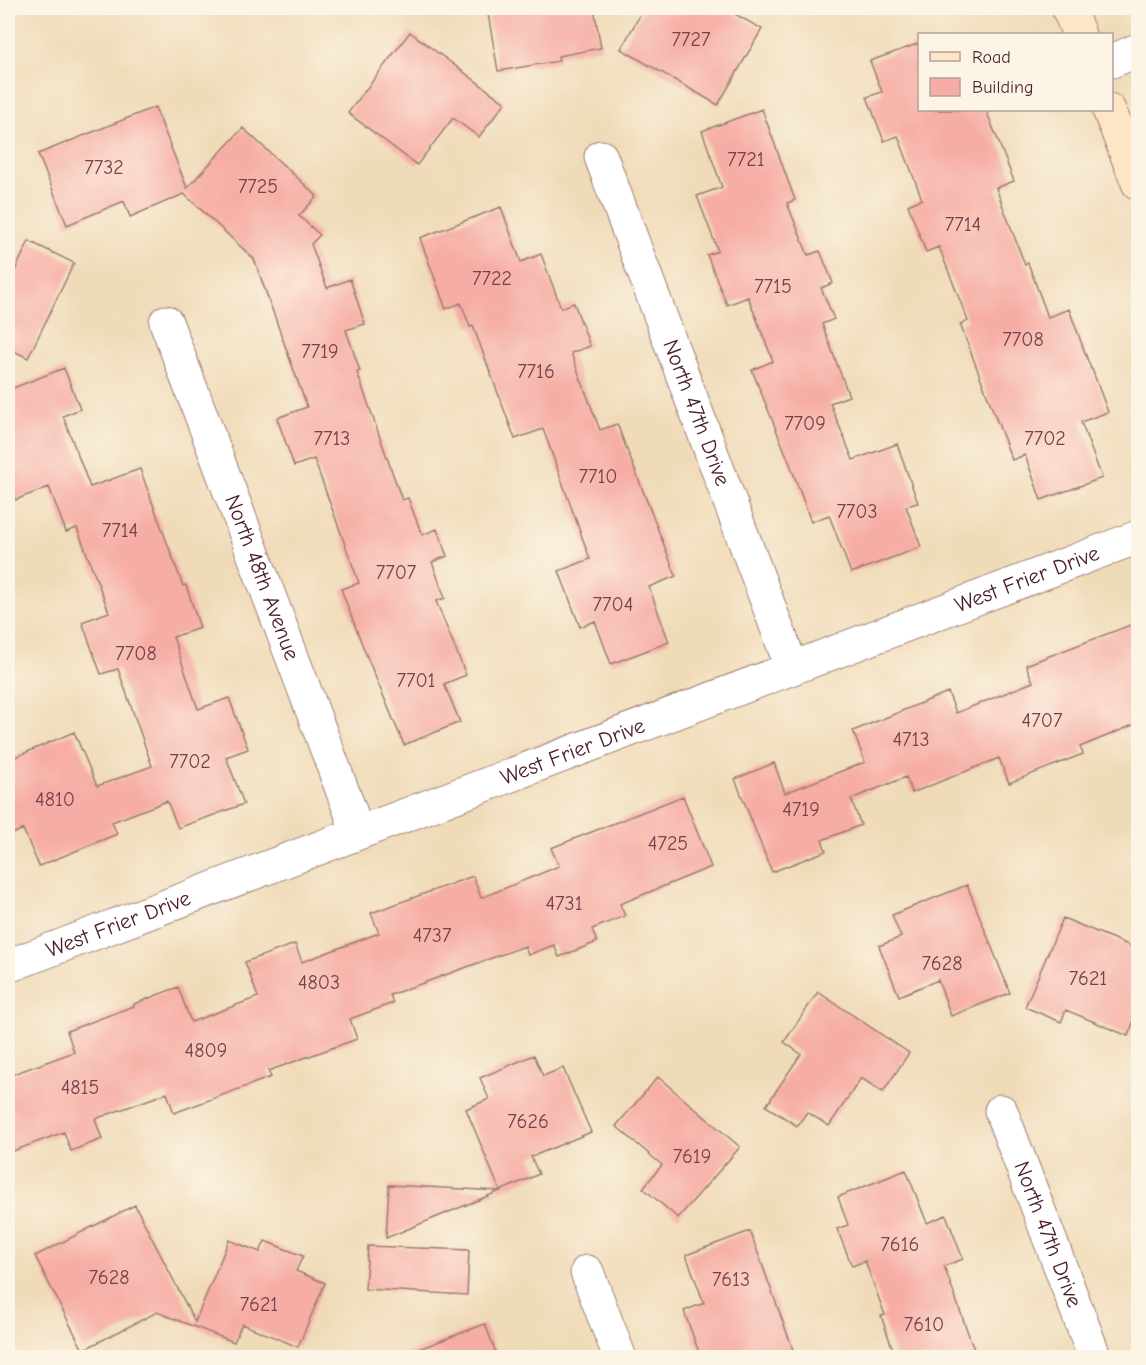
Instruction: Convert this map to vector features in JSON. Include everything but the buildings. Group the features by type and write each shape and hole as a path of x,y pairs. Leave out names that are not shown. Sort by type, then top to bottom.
{"street":[{"path":"1068,8 1079,33"},
{"path":"1113,61 1138,50"},
{"path":"1109,111 1138,183"},
{"name":"North 47th Drive","path":"601,157 792,668"},
{"name":"North 48th Avenue","path":"166,322 358,832"},
{"name":"West Frier Drive","path":"8,966 1138,537"},
{"name":"North 47th Drive","path":"1001,1112 1095,1358"},
{"path":"587,1272 620,1358"}]}
